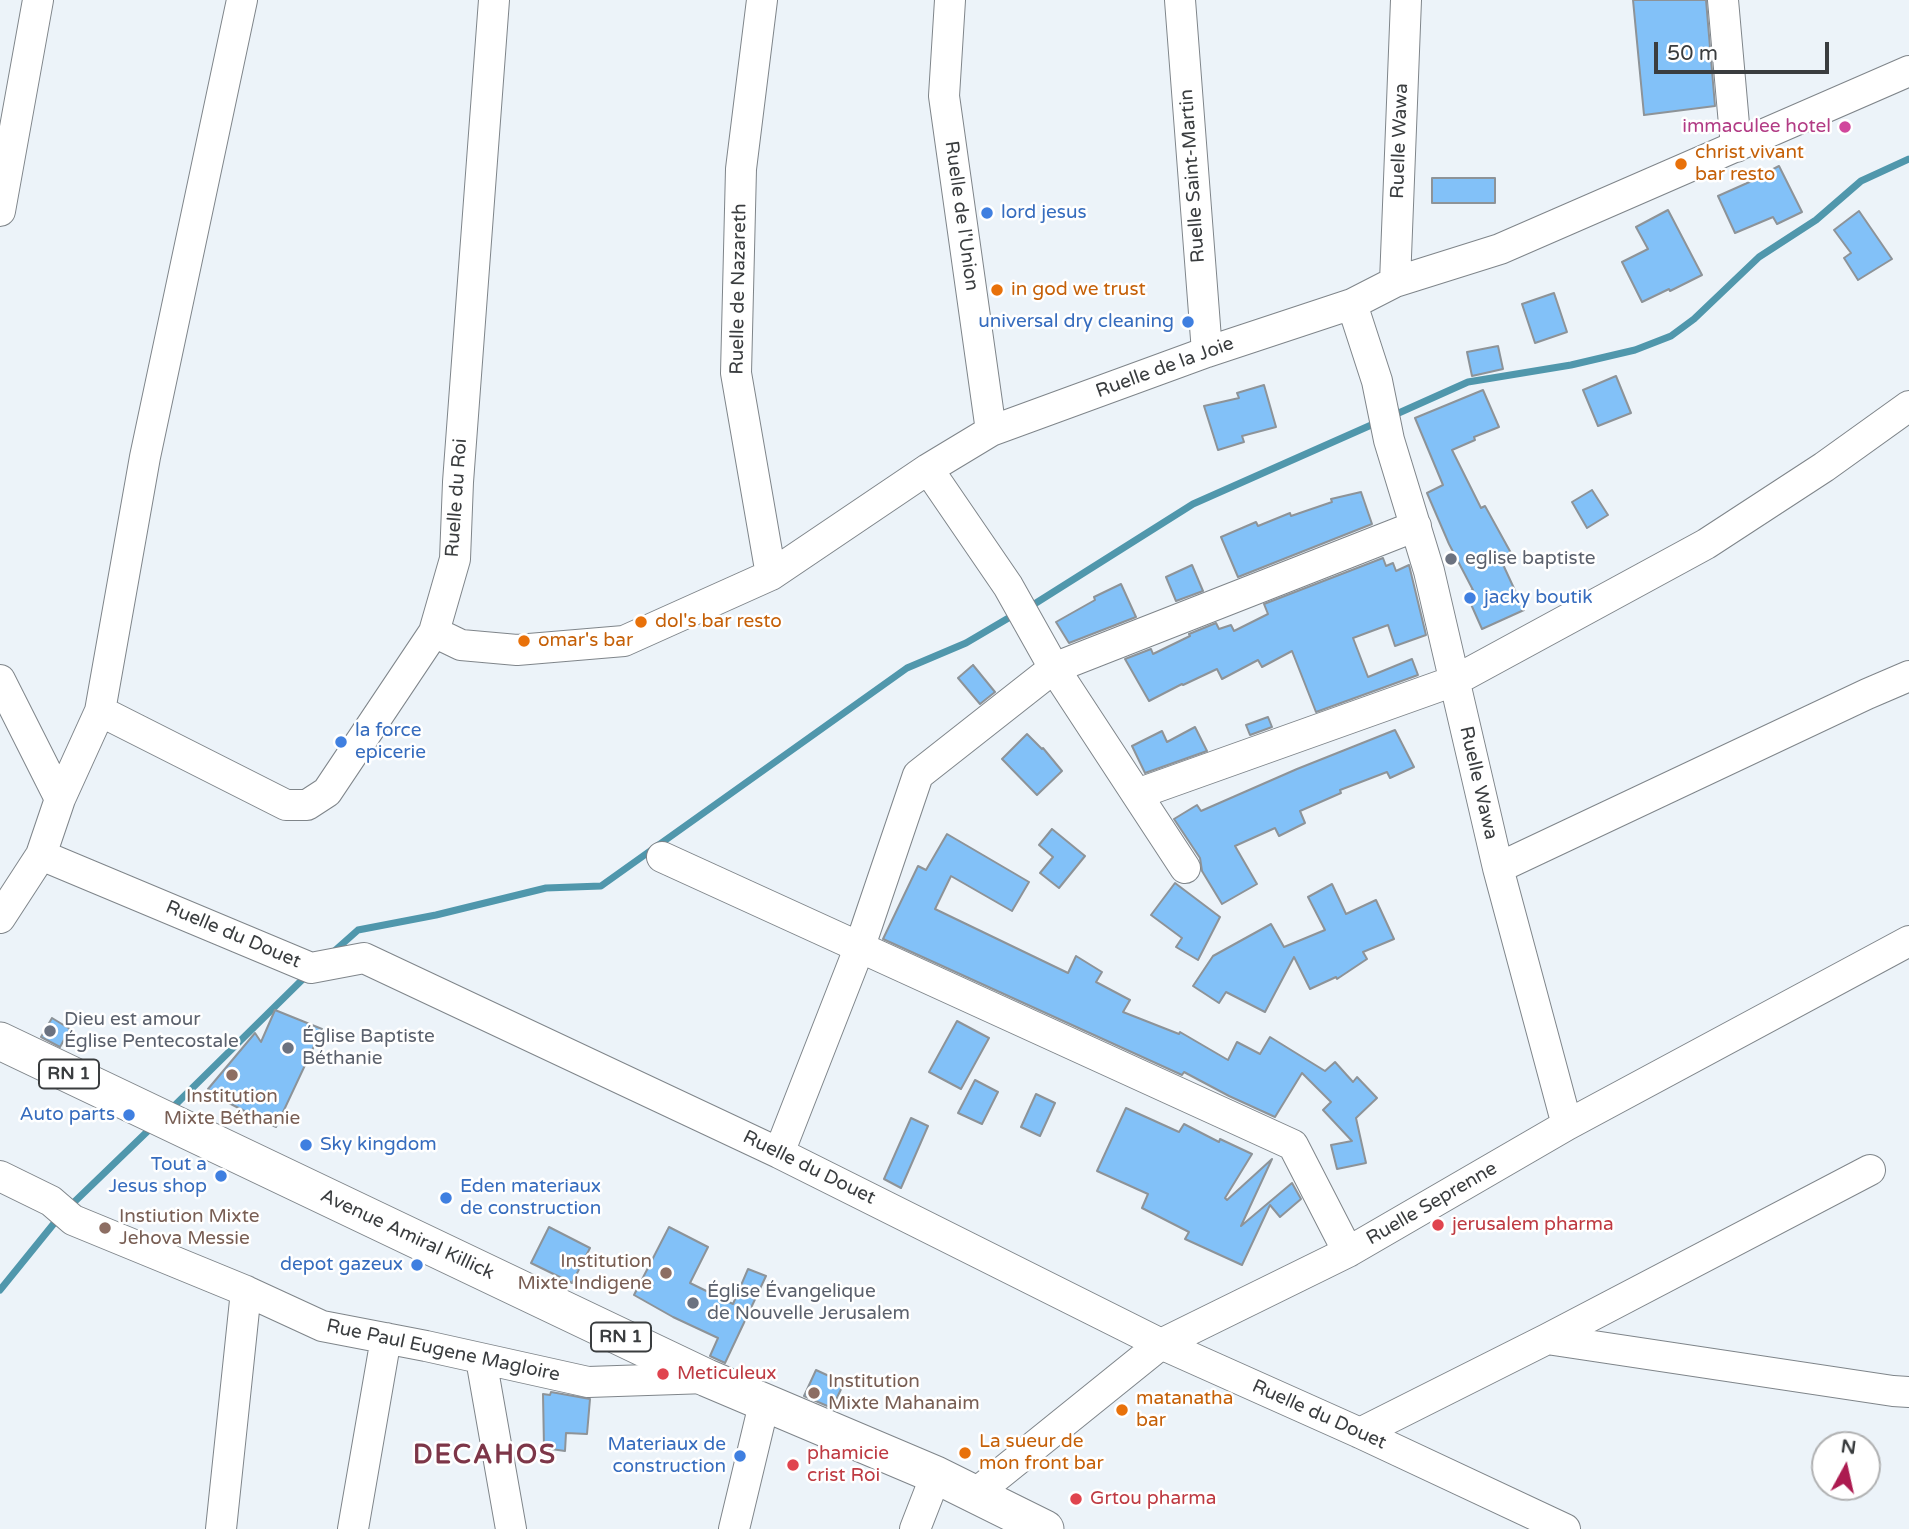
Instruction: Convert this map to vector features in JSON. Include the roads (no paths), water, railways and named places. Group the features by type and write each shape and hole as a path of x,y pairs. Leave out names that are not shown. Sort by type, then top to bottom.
{"main road":[{"name":"Avenue Amiral Killick","path":"0,1041 707,1378 936,1475 1045,1529"}],"street":[{"path":"0,211 4,158 38,0"},
{"path":"0,918 41,855 60,799 100,711 145,457 242,0"},
{"name":"Ruelle du Roi","path":"100,711 286,805 307,806 327,792 434,632 455,559 459,468 494,0"},
{"name":"Ruelle de Nazareth","path":"762,0 741,169 736,373 771,575"},
{"name":"Ruelle de l'Union","path":"950,0 944,96 991,431"},
{"name":"Ruelle Saint-Martin","path":"1180,0 1207,352"},
{"name":"Ruelle Wawa","path":"1395,282 1406,0"},
{"path":"1723,0 1736,148"},
{"name":"Ruelle de la Joie","path":"434,632 461,645 517,650 624,641 771,575 928,469 991,431 1207,352 1352,304 1395,282 1500,249 1909,71"},
{"name":"Ruelle Wawa","path":"1352,304 1377,381 1389,440 1437,605 1498,868 1567,1125"},
{"path":"1137,794 1454,681 1706,544 1824,467 1909,406"},
{"path":"928,469 1008,586 1054,668 1185,868"},
{"path":"779,1153 860,946 918,775 1054,668 1416,526"},
{"path":"1498,868 1909,676"},
{"path":"0,680 60,799"},
{"name":"Ruelle du Douet","path":"41,855 311,968 364,958 779,1153 1161,1344 1565,1529"},
{"path":"663,857 1293,1145 1348,1252"},
{"name":"Ruelle Seprenne","path":"975,1494 1161,1344 1348,1252 1567,1125 1909,941"},
{"path":"1360,1433 1547,1339 1870,1170"},
{"name":"Rue Paul Eugene Magloire","path":"0,1176 62,1211 322,1326 588,1382 707,1378"},
{"path":"221,1529 246,1291"},
{"path":"353,1529 386,1338"},
{"path":"1547,1339 1909,1392"},
{"path":"481,1359 511,1529"},
{"path":"734,1529 764,1404"},
{"path":"915,1529 936,1475"}],"waterway":[{"path":"1392,416 1468,382 1571,365 1635,350 1671,336 1694,319 1759,257 1816,220 1861,181 1909,159"},
{"path":"1028,608 1193,504 1378,422"},
{"path":"331,954 358,930 436,915 546,888 601,886 907,668 966,643 1017,613"},
{"path":"169,1111 308,974"},
{"path":"68,1208 153,1126"},
{"path":"0,1290 60,1216"}],"place":[{"name":"immaculee hotel","path":"1845,127"},
{"name":"christ vivant bar resto","path":"1681,164"},
{"name":"lord jesus","path":"987,213"},
{"name":"in god we trust","path":"997,290"},
{"name":"universal dry cleaning","path":"1188,322"},
{"name":"eglise baptiste","path":"1451,559"},
{"name":"jacky boutik","path":"1470,598"},
{"name":"dol's bar resto","path":"641,622"},
{"name":"omar's bar","path":"524,641"},
{"name":"la force epicerie","path":"341,742"},
{"name":"Dieu est amour Église Pentecostale","path":"50,1031"},
{"name":"Église Baptiste Béthanie","path":"288,1048"},
{"name":"Institution Mixte Béthanie","path":"232,1075"},
{"name":"Auto parts","path":"129,1115"},
{"name":"Sky kingdom","path":"306,1145"},
{"name":"Tout a Jesus shop","path":"221,1176"},
{"name":"Eden materiaux de construction","path":"446,1198"},
{"name":"jerusalem pharma","path":"1438,1225"},
{"name":"Instiution Mixte Jehova Messie","path":"105,1228"},
{"name":"depot gazeux","path":"417,1265"},
{"name":"Institution Mixte Indigene","path":"666,1273"},
{"name":"Église Évangelique de Nouvelle Jerusalem","path":"693,1303"},
{"name":"Meticuleux","path":"663,1374"},
{"name":"Institution Mixte Mahanaim","path":"814,1393"},
{"name":"matanatha bar","path":"1122,1410"},
{"name":"La sueur de mon front bar","path":"965,1453"},
{"name":"Materiaux de construction","path":"740,1456"},
{"name":"phamicie crist Roi","path":"793,1465"},
{"name":"Grtou pharma","path":"1076,1499"}],"district":[{"name":"DECAHOS","path":"485,1456"}]}
